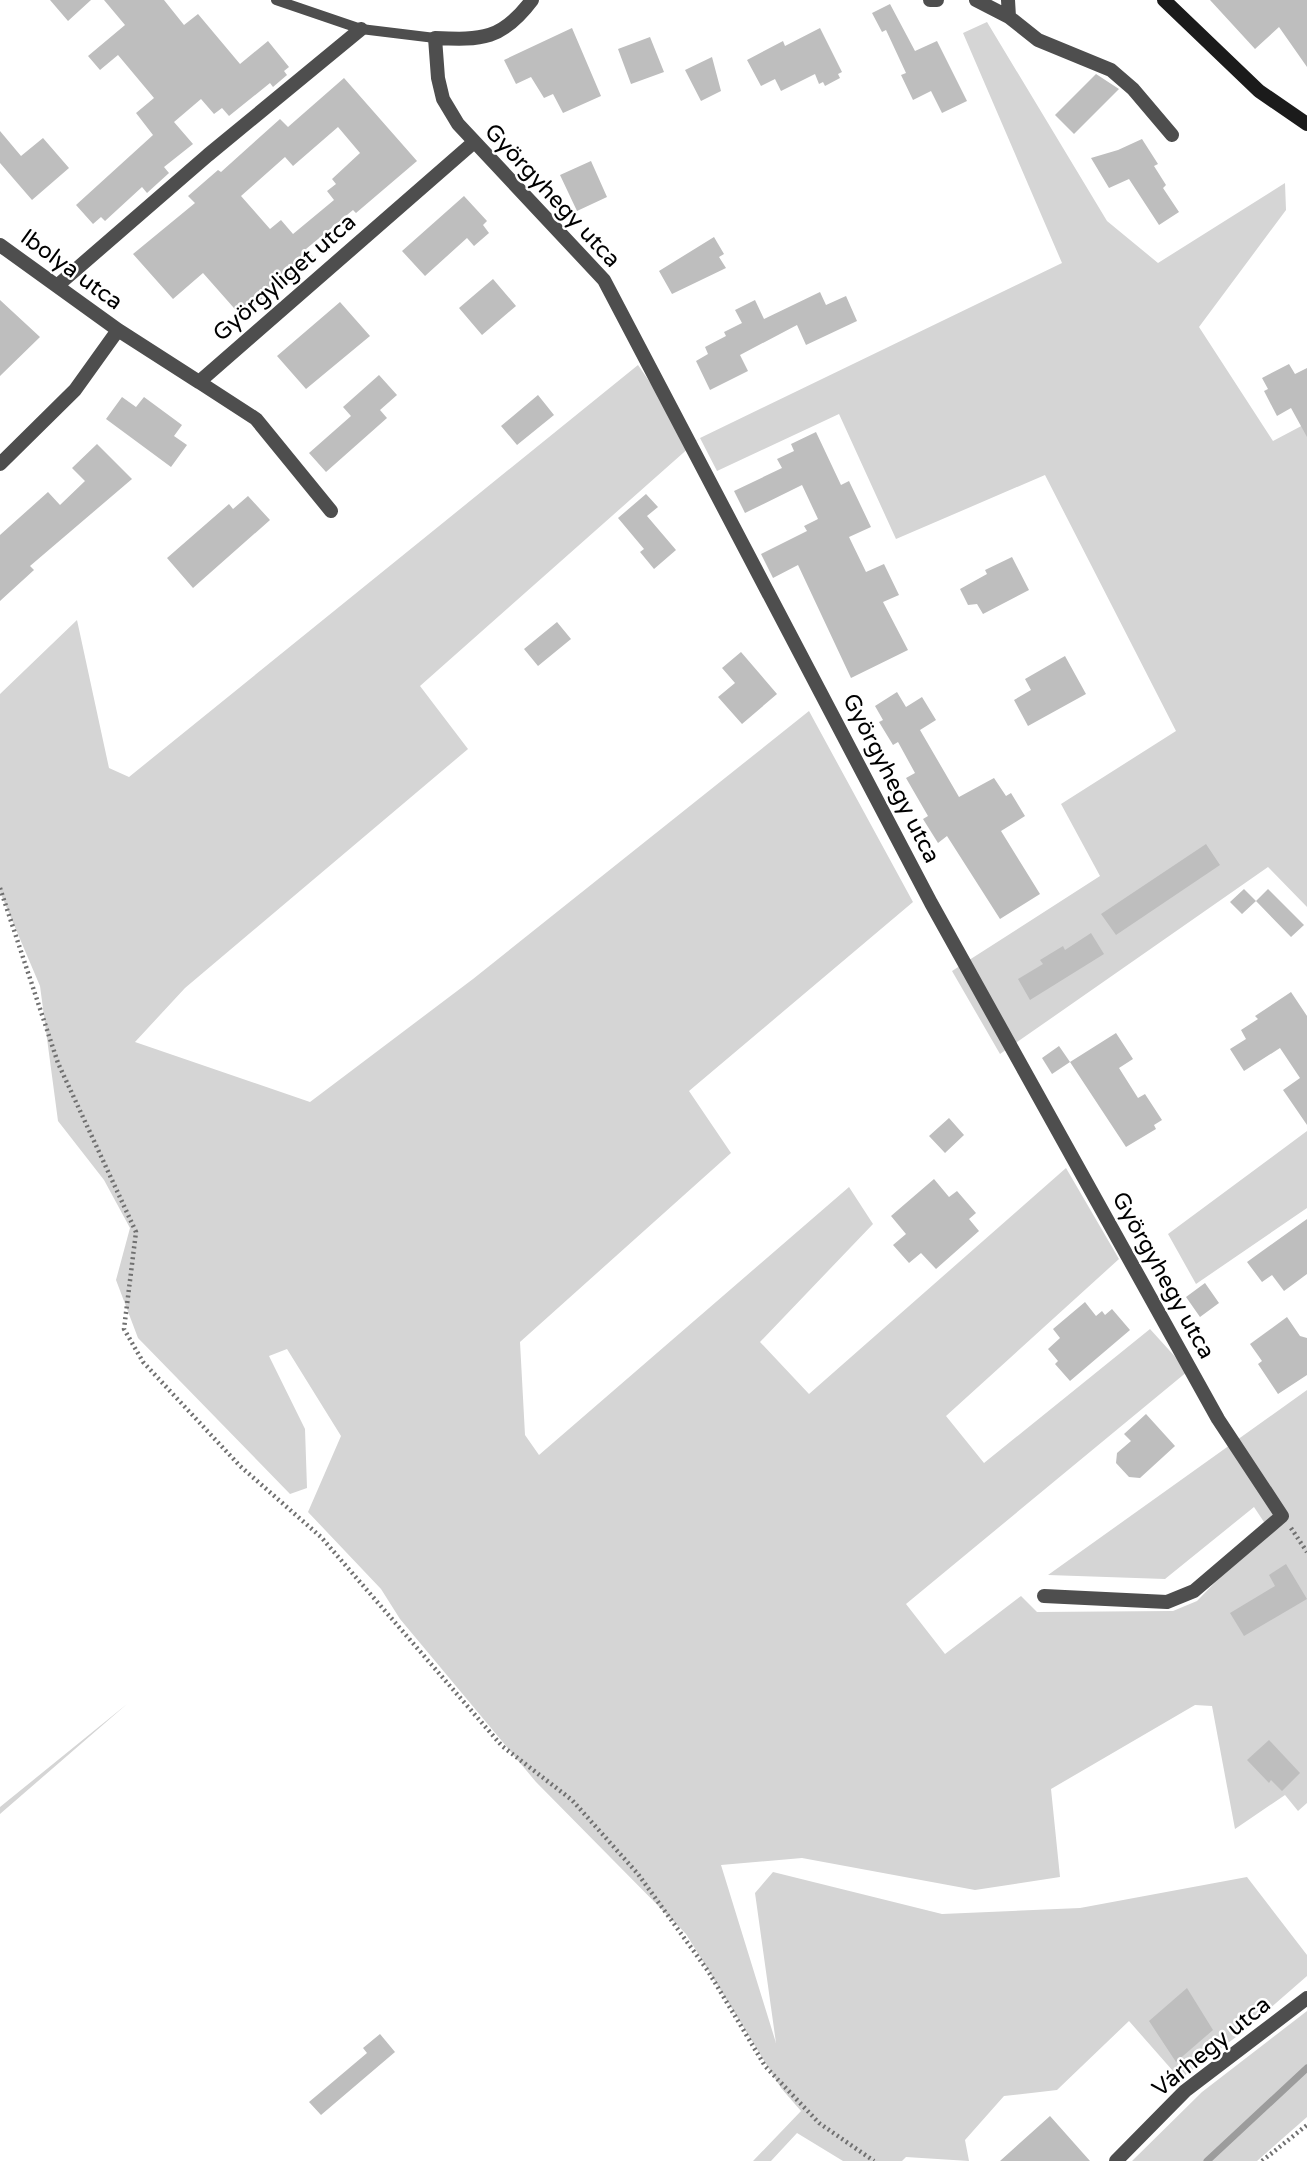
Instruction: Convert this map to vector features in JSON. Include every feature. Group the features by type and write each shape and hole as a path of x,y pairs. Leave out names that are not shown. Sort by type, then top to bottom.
{"main road":[{"path":"1164,0 1259,91 1307,124"}],"street":[{"path":"435,38 475,40 503,32 532,0"},
{"path":"930,0 936,0"},
{"path":"976,0 1009,17 1038,40 1111,71 1133,89 1172,135"},
{"path":"1008,0 1009,17"},
{"path":"58,285 208,155 361,29"},
{"name":"Györgyhegy utca","path":"435,38 438,78 443,99 473,143 604,280 931,903 1217,1419 1282,1516"},
{"name":"Györgyliget utca","path":"199,382 473,143"},
{"name":"Ibolya utca","path":"0,245 118,330"},
{"path":"0,464 75,390 118,330 256,419 331,510"},
{"path":"1044,1596 1167,1602 1180,1598 1194,1591 1282,1516"},
{"name":"Várhegy utca","path":"1116,2161 1185,2091 1307,1998"}],"lane":[{"path":"276,0 361,29 435,38"}],"path":[{"path":"0,888 58,1063 136,1232 124,1329 144,1362 240,1466 321,1537 502,1746 572,1800 638,1874 708,1971 765,2066 819,2123 874,2161"},
{"path":"1282,1516 1307,1552"},
{"path":"1262,2161 1307,2125"}],"shaded area":[{"path":"987,22 1107,221 1158,263 1285,183 1286,210 1199,327 1273,441 1307,423 1307,907 1268,867 1000,1054 952,971 1100,876 1061,804 1176,731 1045,475 896,539 839,414 717,471 700,438 1062,263 963,33"},
{"path":"638,365 681,427 689,446 700,438 420,686 468,749 185,988 135,1042 310,1102 473,979 809,711 913,902 689,1091 731,1153 520,1342 525,1435 539,1455 849,1187 873,1224 760,1342 809,1394 1066,1168 1119,1259 946,1416 984,1463 1150,1329 1188,1371 906,1604 945,1654 1021,1596 1037,1612 1173,1611 1197,1601 1268,1528 1254,1507 1165,1579 1048,1575 1307,1390 1307,1803 1298,1811 1285,1795 1235,1829 1212,1706 1195,1705 1051,1789 1060,1877 975,1890 802,1858 721,1865 776,2043 755,1893 773,1872 942,1914 1080,1908 1247,1877 1307,1955 1307,1976 1244,2031 1180,2079 1129,2021 1057,2090 1004,2096 965,2140 969,2161 906,2157 902,2161 843,2161 797,2133 771,2161 753,2161 801,2111 781,2088 686,1934 536,1782 400,1619 381,1589 308,1512 341,1436 287,1349 269,1356 305,1429 307,1488 290,1494 138,1338 116,1280 130,1228 104,1180 58,1121 40,986 0,892 0,694 77,620 109,768 129,777"},
{"path":"1307,1131 1307,1208 1196,1284 1168,1234"},
{"path":"127,1704 0,1814 0,1807"},
{"path":"1307,2011 1307,2117 1257,2161 1132,2161 1202,2092"}],"building":[{"path":"50,0 91,0 68,21"},
{"path":"104,0 164,0 184,25 198,14 240,64 268,41 289,67 284,71 287,75 273,87 270,83 229,116 222,108 214,114 201,99 174,122 193,144 164,167 169,173 147,193 142,187 105,221 101,217 93,224 76,205 153,135 136,113 154,98 118,55 100,70 88,56 125,25"},
{"path":"1210,0 1307,0 1307,67 1279,27 1255,49"},
{"path":"890,4 915,51 937,41 967,101 942,113 931,91 913,100 901,75 906,73 886,30 882,32 872,13"},
{"path":"572,28 601,96 563,113 553,94 544,98 531,77 516,84 504,60"},
{"path":"820,28 842,72 838,74 840,78 825,86 823,82 819,84 815,74 781,91 775,79 761,86 747,60 783,41 785,46"},
{"path":"650,37 664,72 631,84 618,49"},
{"path":"712,57 721,91 701,101 685,70"},
{"path":"1096,74 1119,89 1074,134 1055,115"},
{"path":"344,78 417,161 356,213 353,210 306,249 313,257 241,316 203,273 173,299 133,254 195,203 188,196 218,170 221,172 280,119 288,127","holes":["338,127 360,153 332,179 336,184 327,191 334,200 293,234 281,220 270,229 241,196 285,157 293,166"]},
{"path":"0,131 21,156 43,138 69,168 32,200 0,163"},
{"path":"1142,139 1158,164 1154,166 1166,185 1163,188 1179,212 1159,225 1129,179 1109,188 1091,158"},
{"path":"591,161 607,197 577,211 560,175"},
{"path":"464,196 487,221 483,225 489,233 474,246 467,238 425,276 402,251"},
{"path":"714,237 724,254 719,257 726,268 672,294 659,271"},
{"path":"493,279 516,306 482,335 459,308"},
{"path":"820,292 826,305 846,296 857,321 806,345 797,325 740,355 748,371 710,390 696,361 708,354 705,347 726,336 724,332 742,323 735,310 755,300 764,319"},
{"path":"0,300 40,337 0,376"},
{"path":"340,302 370,336 306,389 277,356"},
{"path":"1289,364 1295,374 1307,368 1307,437 1291,408 1277,416 1264,391 1268,389 1262,378"},
{"path":"379,375 397,395 380,410 387,418 326,472 309,453 351,416 343,407"},
{"path":"538,395 554,415 517,445 501,426"},
{"path":"122,397 136,407 144,397 182,425 174,436 187,445 171,467 106,419"},
{"path":"816,432 841,485 849,481 871,527 849,537 866,572 884,564 899,595 883,602 908,650 851,678 798,565 773,578 761,554 807,531 804,526 818,519 802,485 745,513 734,491 782,468 777,459 794,451 791,444"},
{"path":"97,444 132,479 30,566 34,570 0,601 0,535 48,492 60,505 85,481 72,468"},
{"path":"646,494 658,507 647,516 676,550 654,569 640,552 644,549 618,518"},
{"path":"248,496 270,520 193,588 167,558 229,504 233,509"},
{"path":"1012,557 1029,590 983,614 977,604 968,605 960,589 987,574 985,570"},
{"path":"557,622 571,639 538,666 524,649"},
{"path":"741,652 777,694 742,724 718,697 735,683 722,668"},
{"path":"1065,656 1086,694 1028,726 1014,700 1031,690 1025,679"},
{"path":"897,692 906,707 922,697 936,720 920,730 959,797 994,778 1006,796 1011,793 1025,816 1001,831 1040,894 1000,919 947,836 938,843 923,819 928,816 906,778 915,773 898,742 893,745 879,722 883,720 875,706"},
{"path":"1206,844 1220,865 1116,935 1101,914"},
{"path":"1244,889 1256,901 1242,914 1230,902"},
{"path":"1268,889 1304,925 1291,937 1256,901"},
{"path":"1091,933 1104,954 1030,1000 1018,979 1043,964 1040,960 1063,946 1065,950"},
{"path":"1291,992 1307,1016 1307,1125 1283,1090 1300,1078 1280,1048 1244,1071 1230,1049 1246,1039 1241,1030 1258,1019 1255,1016"},
{"path":"1116,1033 1133,1059 1119,1068 1138,1098 1145,1094 1162,1120 1154,1125 1156,1129 1126,1147 1070,1062"},
{"path":"1059,1046 1070,1062 1052,1074 1042,1058"},
{"path":"949,1118 964,1135 945,1153 929,1136"},
{"path":"934,1179 949,1197 957,1191 976,1213 969,1219 979,1231 936,1269 921,1253 909,1263 893,1245 906,1234 891,1216"},
{"path":"1307,1219 1307,1274 1284,1291 1272,1275 1262,1282 1247,1262"},
{"path":"1205,1283 1219,1303 1200,1317 1186,1297"},
{"path":"1085,1302 1096,1316 1102,1311 1105,1315 1112,1309 1130,1330 1070,1381 1055,1364 1058,1361 1048,1349 1060,1338 1053,1329"},
{"path":"1287,1317 1300,1336 1307,1338 1307,1375 1278,1394 1258,1364 1262,1361 1250,1344"},
{"path":"1146,1414 1175,1446 1140,1478 1129,1477 1116,1463 1117,1453 1131,1441 1124,1434"},
{"path":"1286,1564 1307,1599 1244,1636 1230,1613 1275,1586 1269,1575"},
{"path":"1269,1740 1300,1773 1282,1791 1271,1780 1269,1783 1247,1760"},
{"path":"1187,1988 1213,2030 1176,2062 1149,2021"},
{"path":"380,2034 395,2052 321,2115 309,2102 367,2053 363,2048"},
{"path":"1050,2116 1090,2161 1000,2161"}],"waterway":[{"path":"1207,2161 1307,2068"}]}
